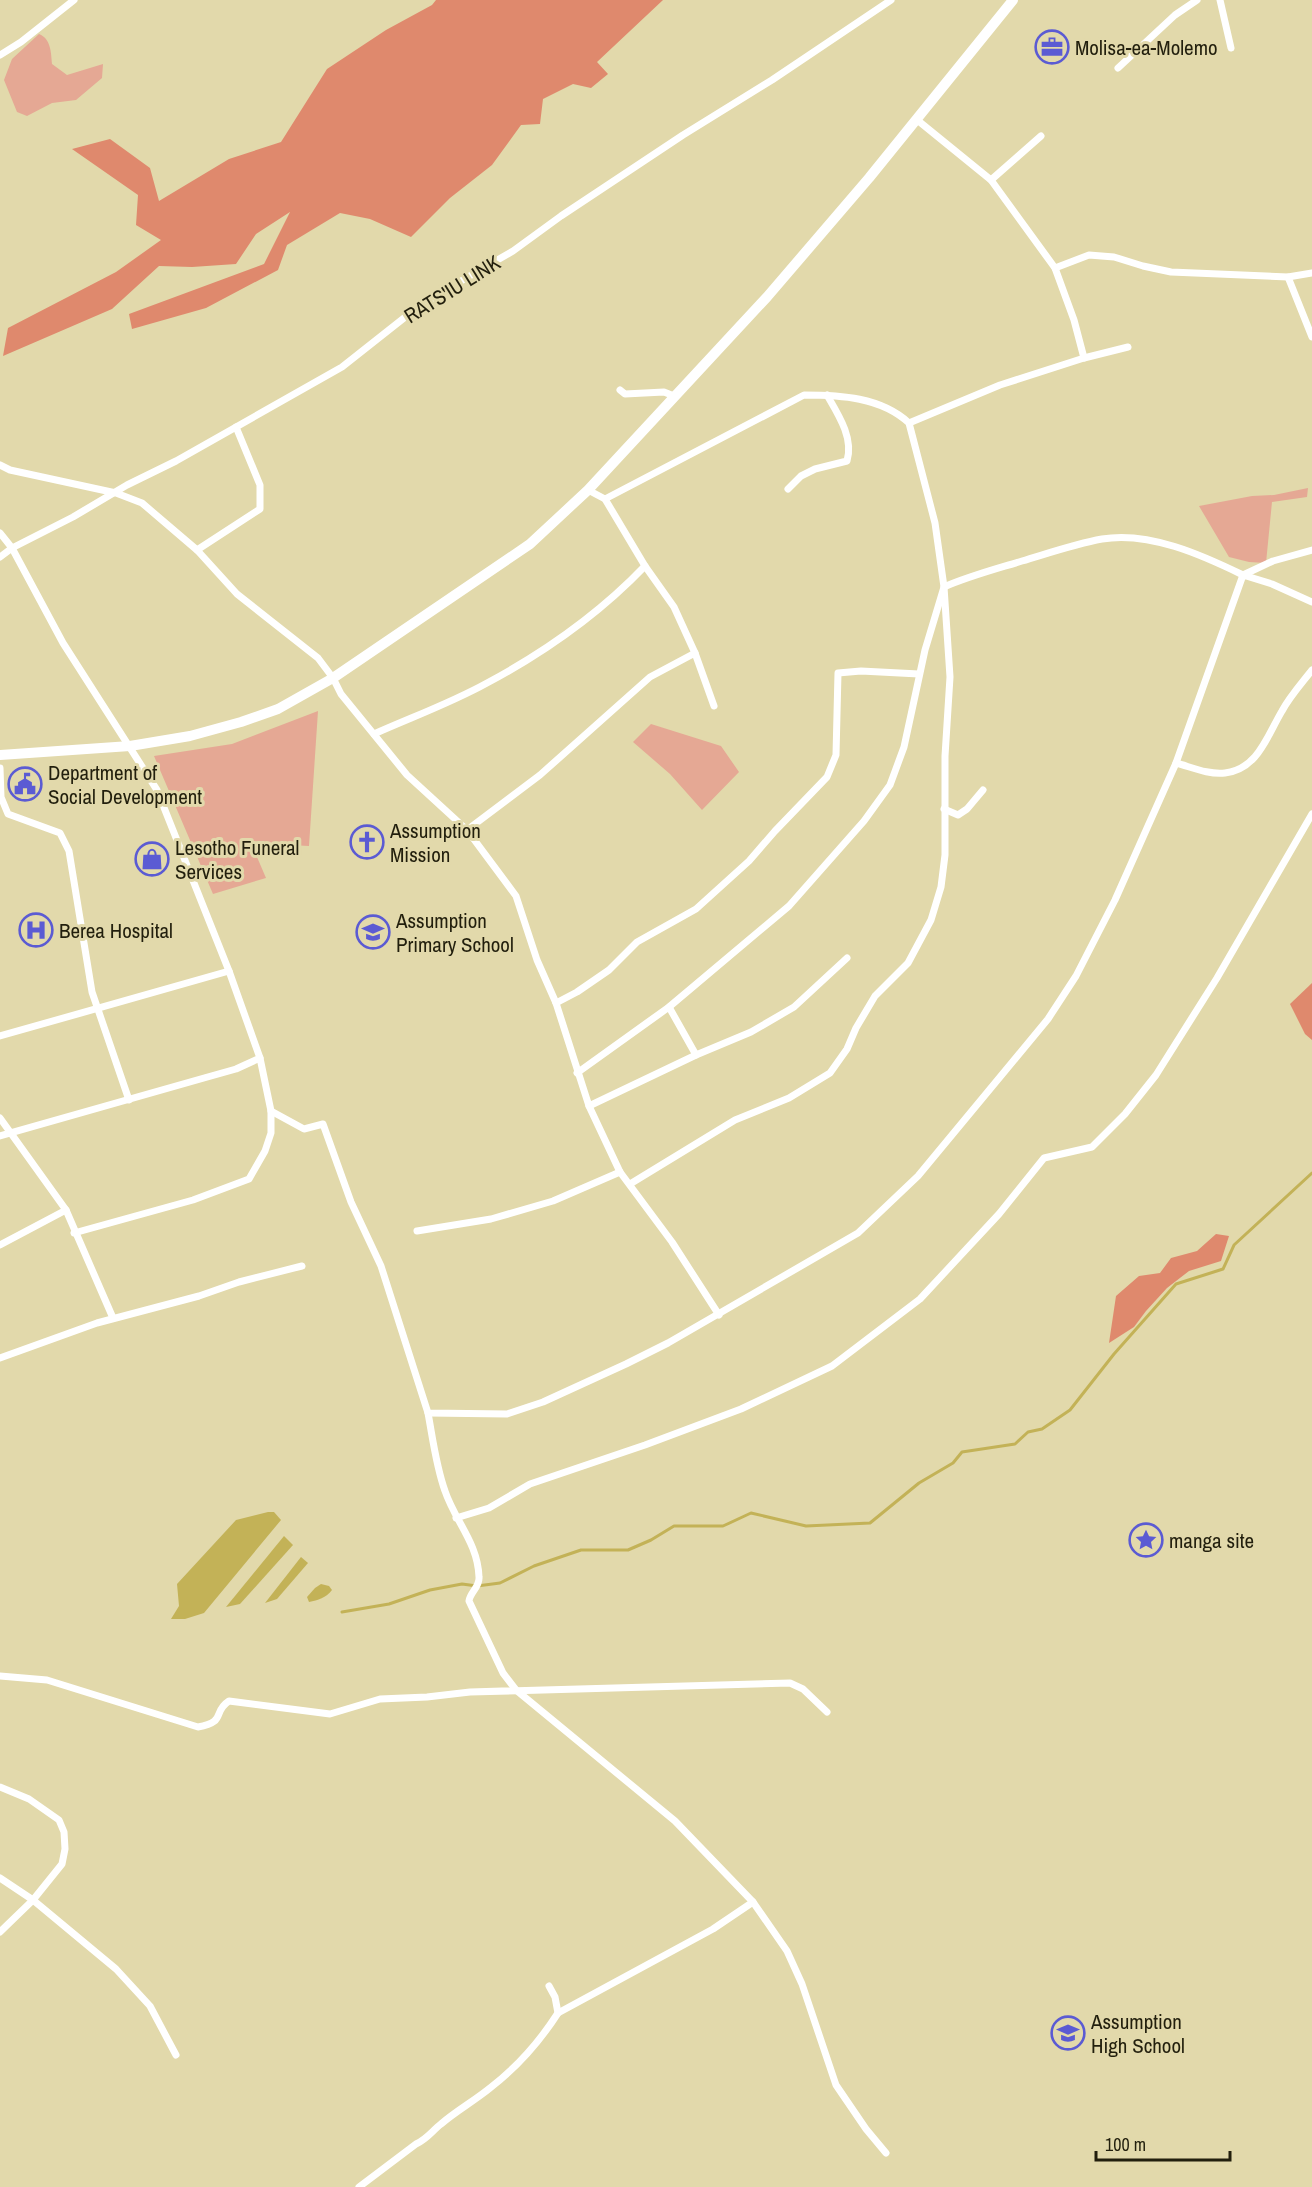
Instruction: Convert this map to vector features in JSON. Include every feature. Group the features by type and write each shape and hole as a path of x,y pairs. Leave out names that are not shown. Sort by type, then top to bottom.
{"main road":[{"path":"0,755 130,746 190,736 278,709 333,678 530,544 588,490 768,297 869,178 1013,0"}],"street":[{"path":"0,55 21,42 74,0"},
{"name":"RATS'IU LINK","path":"0,557 12,548 73,518 116,494 127,485 176,461 342,368 413,312 513,251 570,209 682,135 772,80 891,0"},
{"path":"1118,68 1175,15 1197,0"},
{"path":"1220,0 1231,48"},
{"path":"916,119 991,180 1055,268 1074,320 1084,358"},
{"path":"991,180 1041,136"},
{"path":"1055,268 1089,255 1114,257 1171,272 1288,277 1312,273"},
{"path":"1288,277 1312,337"},
{"path":"909,423 972,395 1084,358 1128,347"},
{"path":"620,390 625,394 664,392 674,396"},
{"path":"605,499 804,395 834,395 870,402 898,413 909,423 935,523 944,587 950,677 944,809 945,855 941,887 931,920 908,963 876,996 856,1028 847,1049 830,1073 789,1098 735,1120 630,1185"},
{"path":"788,489 801,476 814,469 847,461 850,448 846,434 827,395"},
{"path":"197,550 260,509 262,500 260,485 236,427"},
{"path":"0,465 10,470 116,494 142,503 197,550 237,594 318,658 333,678 341,694 407,775 467,830 516,896 537,960 556,1004 589,1106 620,1172 672,1242 719,1315"},
{"path":"588,490 605,499 645,566 674,607 695,653 714,706"},
{"path":"0,533 12,548 63,644 158,790 229,971 260,1058 271,1111 271,1133 266,1151 249,1179 193,1200 74,1233"},
{"path":"944,587 1056,550 1117,538 1171,546 1202,555 1243,575 1272,584 1312,602"},
{"path":"428,1413 507,1414 543,1402 668,1343 858,1233 918,1176 1048,1019 1076,976 1115,900 1176,763 1243,575 1273,561 1312,550"},
{"path":"374,734 486,684 555,643 578,626 645,566"},
{"path":"577,1074 669,1007 789,906 864,821 890,785 904,747 919,674 944,587"},
{"path":"467,830 540,775 650,677 695,653"},
{"path":"1176,763 1209,772 1223,773 1242,770 1256,756 1271,733 1281,711 1312,670"},
{"path":"556,1004 609,970 637,942 696,909 749,861 827,777 836,755 838,673 861,671 919,674"},
{"path":"0,768 1,797 8,814 60,833 69,851 92,992 129,1100"},
{"path":"944,809 958,815 967,809 983,790"},
{"path":"456,1518 489,1508 530,1484 741,1409 832,1365 920,1299 999,1214 1044,1158 1092,1147 1125,1114 1156,1075 1217,978 1312,814"},
{"path":"589,1106 696,1054 751,1032 794,1007 847,958"},
{"path":"0,1036 229,971"},
{"path":"669,1007 696,1054"},
{"path":"0,1136 236,1069 260,1058"},
{"path":"271,1111 304,1129 323,1124 351,1202 381,1266 428,1413 436,1461 445,1492 456,1518 465,1529 477,1558 480,1580 469,1601 503,1673 516,1690 675,1821 753,1902 786,1951 802,1984 836,2085 886,2153"},
{"path":"0,1118 66,1210 74,1233 113,1318"},
{"path":"417,1231 491,1219 543,1204 620,1172"},
{"path":"0,1245 66,1210"},
{"path":"0,1358 72,1330 302,1266"},
{"path":"0,1676 47,1680 198,1727 211,1725 217,1720 223,1705 229,1701 330,1714 380,1699 516,1690 790,1683 803,1689 827,1712"},
{"path":"0,1786 39,1805 59,1820 64,1832 65,1849 62,1864 33,1900 0,1932"},
{"path":"0,1878 33,1900 116,1969 150,2006 177,2055"},
{"path":"359,2187 491,2087 531,2049 546,2032 558,2013 713,1929 753,1902"},
{"path":"549,1986 555,1997 558,2013"}],"shaded area":[{"path":"436,0 663,0 597,62 608,74 591,88 573,84 543,99 540,124 521,125 492,165 450,198 411,237 370,219 340,213 287,245 278,270 206,308 132,329 129,314 264,264 290,212 256,234 236,264 192,267 159,266 112,309 3,356 8,328 116,272 161,240 136,225 138,195 72,149 110,139 150,168 159,201 229,159 281,142 327,69 386,30 432,5"},
{"path":"39,34 48,43 52,64 67,75 103,64 102,78 76,100 52,103 27,116 17,112 4,80 12,59"},
{"path":"1308,488 1307,497 1272,502 1266,563 1229,557 1199,506 1252,496 1274,495"},
{"path":"318,711 309,846 251,843 266,878 213,894 154,756 232,744"},
{"path":"651,724 721,746 739,772 702,810 670,774 633,742"},
{"path":"1312,983 1312,1040 1305,1034 1290,1004"},
{"path":"1216,1234 1229,1236 1221,1261 1189,1271 1167,1288 1134,1327 1109,1343 1116,1296 1139,1276 1160,1273 1171,1258 1197,1251"},
{"path":"274,1512 281,1520 204,1613 185,1619 171,1619 179,1606 177,1584 236,1520"},
{"path":"284,1536 293,1545 240,1604 226,1607"},
{"path":"301,1557 308,1563 277,1599 265,1603"},
{"path":"321,1584 329,1586 332,1590 324,1597 309,1602 307,1597"}],"waterway":[{"path":"342,1612 389,1604 430,1590 462,1584 477,1586 500,1583 534,1566 581,1550 628,1550 674,1526 723,1526 751,1513 806,1526 870,1523 919,1483 953,1463 962,1452 1015,1444 1028,1432 1042,1429 1070,1410 1114,1354 1176,1284 1223,1269 1234,1245 1312,1173"}],"place":[{"name":"Molisa-ea-Molemo","path":"1052,47"},
{"name":"Department of Social Development","path":"25,784"},
{"name":"Assumption Mission","path":"367,842"},
{"name":"Lesotho Funeral Services","path":"152,859"},
{"name":"Berea Hospital","path":"36,930"},
{"name":"Assumption Primary School","path":"373,932"},
{"name":"manga site","path":"1146,1540"},
{"name":"Assumption High School","path":"1068,2033"}]}
